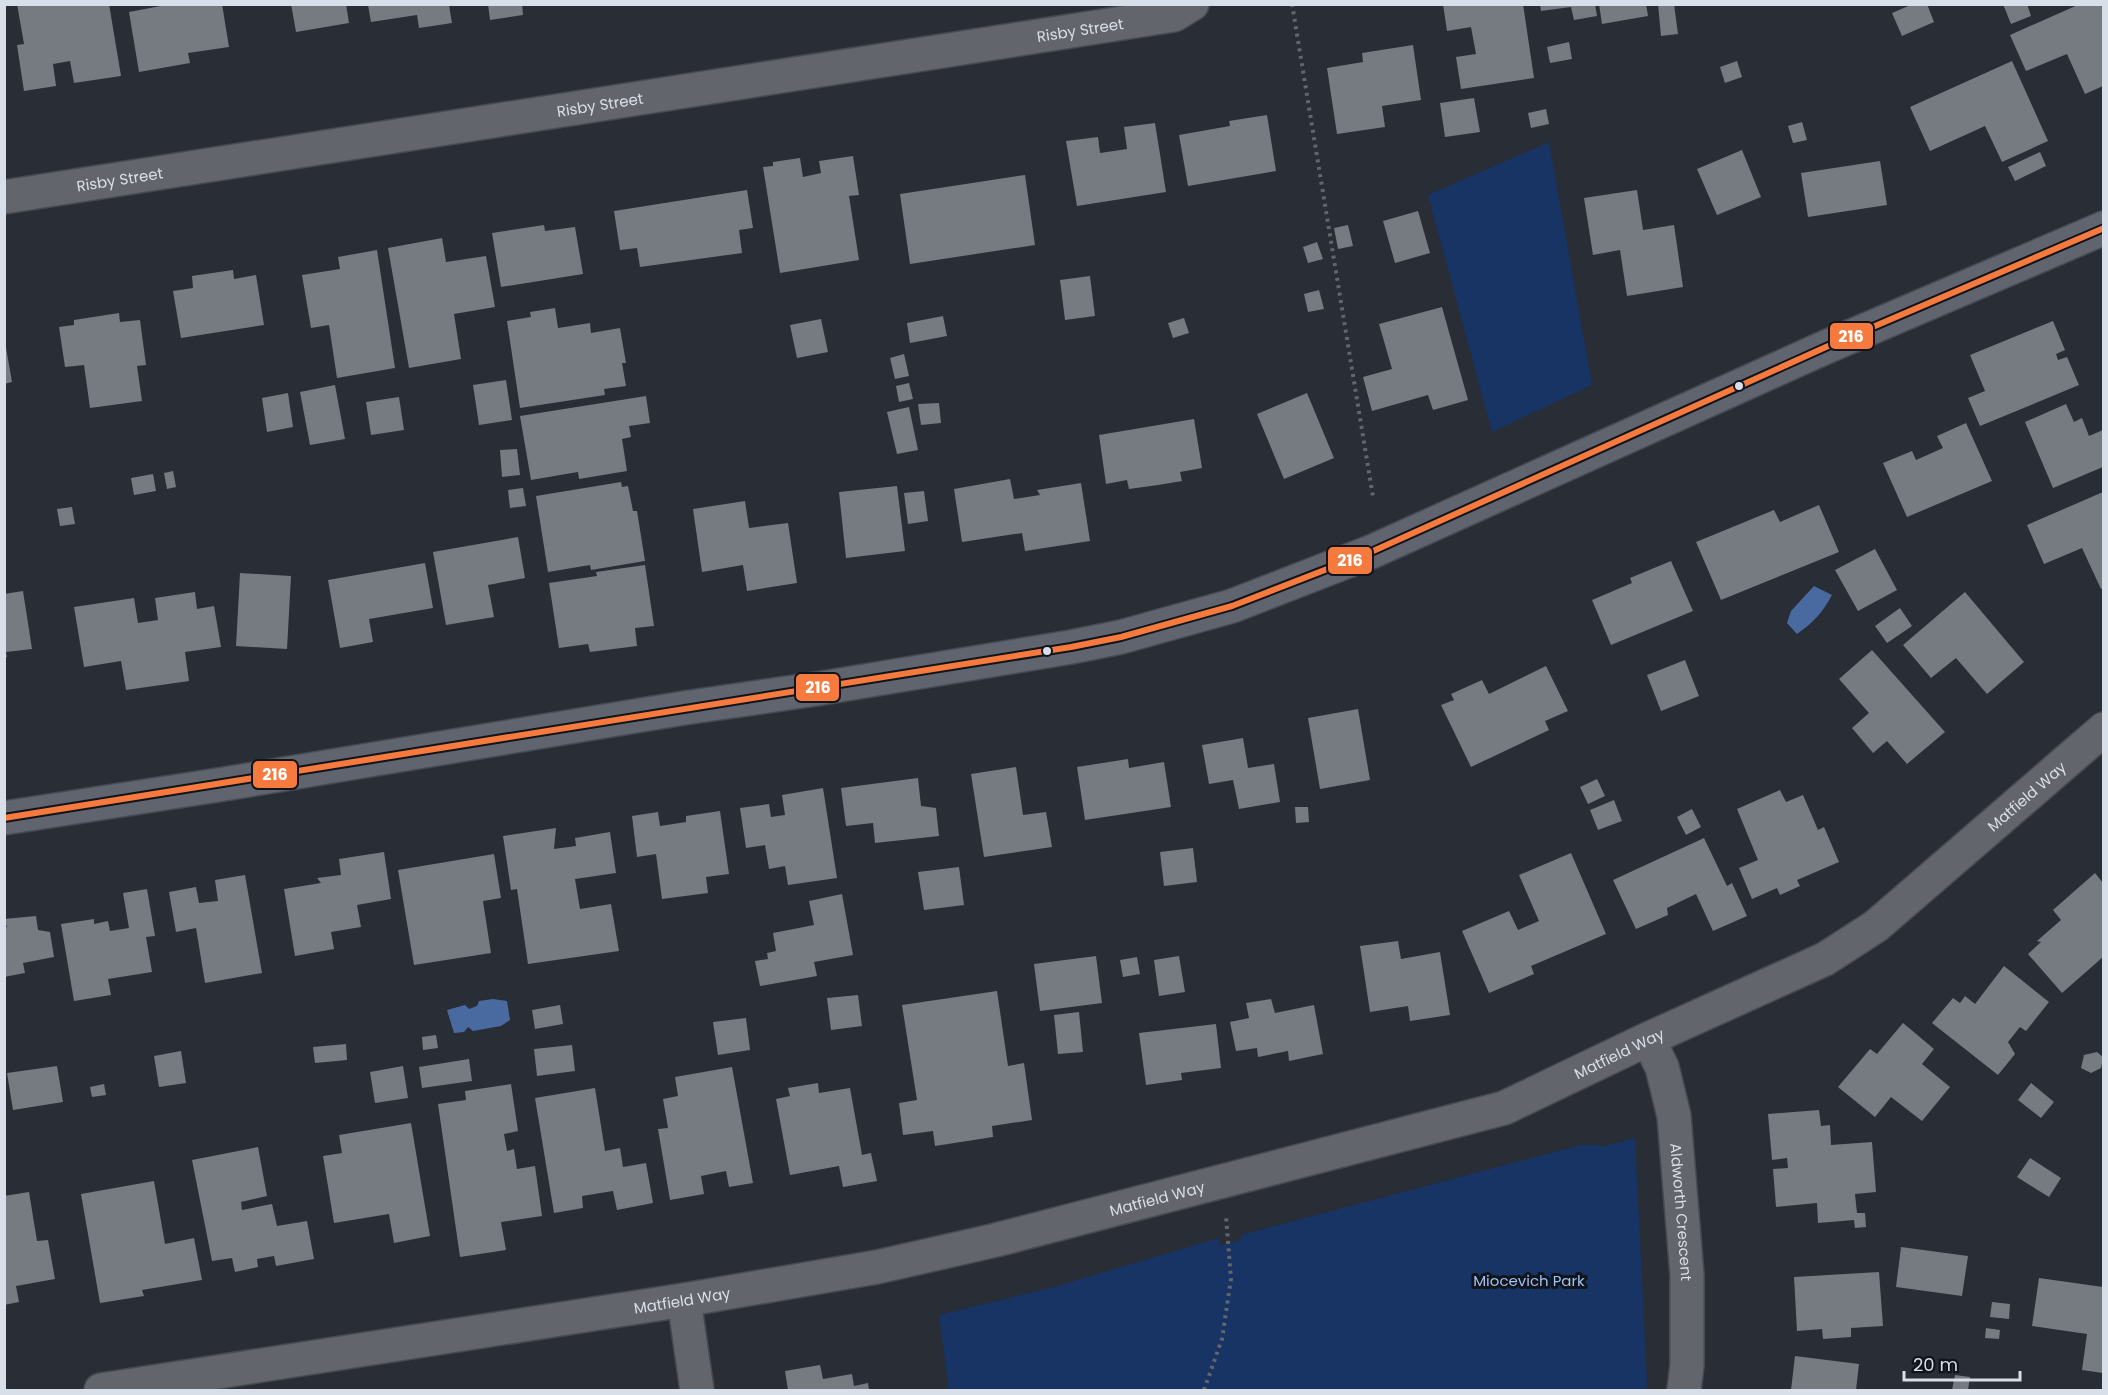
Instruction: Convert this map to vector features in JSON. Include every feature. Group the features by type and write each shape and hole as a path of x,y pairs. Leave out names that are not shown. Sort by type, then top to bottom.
{"main road":[{"path":"4,818 219,786 1121,637 1221,609 1371,552 1826,347 2100,236"}],"street":[{"name":"Risby Street","path":"4,197 1174,15 1192,4"},
{"name":"Matfield Way","path":"101,1390 205,1382 877,1267 985,1242 1504,1107 1825,959 1876,927 2103,729"},
{"name":"Aldworth Crescent","path":"1648,1039 1662,1068 1674,1116 1687,1275 1688,1365 1684,1390"},
{"path":"684,1300 697,1390"}],"path":[{"path":"1292,4 1373,497"},
{"path":"1204,1390 1222,1339 1232,1279 1229,1233 1224,1207"}],"green space":[{"path":"1549,142 1592,385 1492,432 1428,195"},
{"name":"Miocevich Park","path":"1635,1138 1646,1390 949,1390 939,1315 1054,1287 1219,1238 1219,1246 1241,1240 1241,1235 1581,1145 1601,1147"}],"shaded area":[{"path":"1814,586 1832,595 1817,617 1797,634 1787,623 1791,611"},
{"path":"493,999 507,1001 510,1020 501,1026 473,1031 468,1027 464,1032 454,1033 447,1010 465,1005 469,1009 477,1006 479,1001"}],"building":[{"path":"17,4 109,4 121,76 74,83 70,61 53,64 56,86 24,91 17,45 24,44"},
{"path":"171,4 222,4 229,47 188,53 190,63 139,72 129,12"},
{"path":"291,4 346,4 349,23 296,32"},
{"path":"488,4 522,4 523,15 490,20"},
{"path":"1443,4 1523,4 1534,78 1461,89 1456,57 1476,54 1471,27 1447,31"},
{"path":"1540,4 1595,4 1597,16 1574,20 1571,7 1541,11"},
{"path":"1599,4 1646,4 1648,16 1602,24"},
{"path":"1658,4 1674,4 1678,34 1661,36"},
{"path":"1913,4 1927,4 1934,22 1902,36 1892,13"},
{"path":"2003,4 2027,4 2031,16 2011,24"},
{"path":"2080,4 2101,4 2103,11 2103,86 2085,94 2067,54 2026,71 2010,35"},
{"path":"368,5 449,5 452,23 419,28 417,15 371,22"},
{"path":"1569,42 1572,59 1550,63 1547,47"},
{"path":"1413,45 1421,100 1382,106 1385,127 1337,134 1327,68 1363,62 1362,53"},
{"path":"1737,61 1742,77 1725,83 1720,67"},
{"path":"2012,61 2048,141 2002,162 1985,126 1930,151 1910,107"},
{"path":"1474,98 1480,132 1445,137 1440,103"},
{"path":"1546,109 1549,124 1531,128 1528,113"},
{"path":"1267,115 1276,171 1188,186 1179,135 1230,126 1229,121"},
{"path":"1802,122 1807,140 1793,143 1788,126"},
{"path":"1155,123 1166,192 1077,206 1066,141 1098,137 1100,153 1127,149 1124,127"},
{"path":"1742,150 1761,197 1717,215 1697,169"},
{"path":"2040,152 2046,166 2015,181 2008,167"},
{"path":"853,156 859,195 849,196 859,260 780,273 763,167 773,166 773,162 800,158 803,177 821,173 819,161"},
{"path":"1880,161 1887,205 1808,217 1801,173"},
{"path":"1025,175 1035,245 910,264 900,194"},
{"path":"747,190 753,228 739,230 742,253 640,267 637,248 620,250 614,211"},
{"path":"1637,190 1643,230 1674,225 1683,287 1627,296 1620,250 1593,255 1584,198"},
{"path":"1418,211 1430,253 1395,263 1383,221"},
{"path":"544,225 545,231 575,227 583,274 501,287 492,233"},
{"path":"1348,225 1353,246 1338,249 1334,228"},
{"path":"442,238 446,262 486,256 495,307 454,314 461,359 409,368 388,248"},
{"path":"1317,242 1323,259 1308,263 1303,247"},
{"path":"377,250 395,368 337,378 329,325 311,328 302,275 340,269 338,257"},
{"path":"233,270 234,279 256,275 264,325 181,338 173,291 193,288 192,276"},
{"path":"1090,276 1095,316 1065,320 1060,280"},
{"path":"1319,290 1324,309 1308,312 1304,294"},
{"path":"1442,307 1468,400 1433,410 1428,395 1372,411 1363,377 1392,369 1379,324"},
{"path":"555,308 558,328 590,323 591,333 620,328 626,363 622,363 626,386 604,389 605,395 520,408 507,321 531,317 530,312"},
{"path":"119,313 120,322 140,320 146,365 137,366 142,401 90,408 84,365 65,367 59,327 74,325 74,320"},
{"path":"943,316 947,336 910,343 907,323"},
{"path":"1184,318 1189,333 1173,338 1168,323"},
{"path":"821,319 828,352 797,358 790,325"},
{"path":"2053,321 2065,350 2056,354 2058,360 2067,357 2079,385 1980,426 1968,398 1985,391 1970,355"},
{"path":"4,336 12,382 4,384"},
{"path":"904,354 909,376 895,379 890,358"},
{"path":"506,380 512,420 479,425 473,385"},
{"path":"909,383 913,399 899,402 896,386"},
{"path":"335,385 345,439 310,445 300,392"},
{"path":"288,393 293,427 267,432 262,398"},
{"path":"1307,393 1334,458 1284,479 1257,414"},
{"path":"646,396 650,423 629,426 631,437 622,439 627,471 579,479 578,472 531,480 520,416"},
{"path":"399,397 404,430 371,435 366,402"},
{"path":"939,403 941,423 921,425 918,404"},
{"path":"2066,404 2074,422 2082,418 2089,436 2103,430 2103,467 2053,488 2025,422"},
{"path":"909,407 918,450 897,454 887,412"},
{"path":"1194,419 1202,468 1180,472 1182,481 1129,489 1127,480 1106,484 1099,435"},
{"path":"1966,423 1992,481 1907,517 1883,463 1912,451 1916,460 1943,448 1937,436"},
{"path":"517,449 520,475 502,477 500,450"},
{"path":"173,471 176,487 167,489 164,473"},
{"path":"153,474 156,491 134,495 131,478"},
{"path":"1010,479 1014,499 1040,495 1037,490 1081,483 1090,541 1025,551 1022,533 962,542 954,489"},
{"path":"621,482 622,487 628,486 633,511 637,511 645,561 591,570 590,565 548,572 536,496"},
{"path":"897,486 905,551 846,558 839,492"},
{"path":"523,488 526,506 510,508 508,490"},
{"path":"924,491 928,521 908,524 904,493"},
{"path":"2103,492 2103,588 2101,589 2082,548 2044,564 2027,525"},
{"path":"745,501 749,528 788,523 797,583 747,591 743,565 702,572 693,509"},
{"path":"1819,505 1839,552 1721,600 1696,542 1774,510 1780,522"},
{"path":"72,507 75,524 60,526 57,509"},
{"path":"518,537 525,578 488,585 494,617 446,625 433,552"},
{"path":"1875,549 1897,590 1858,611 1835,570"},
{"path":"1671,561 1693,611 1611,645 1592,600 1632,583 1630,578"},
{"path":"425,563 433,608 369,619 373,642 340,648 328,580"},
{"path":"645,565 654,626 635,628 637,646 590,652 588,644 559,648 549,583 597,576 596,572"},
{"path":"240,573 291,576 287,649 236,646"},
{"path":"23,591 32,649 6,652 7,657 4,658 4,594"},
{"path":"195,592 197,609 214,606 221,647 185,652 189,681 126,690 121,661 84,667 74,607 134,598 138,623 158,620 155,598"},
{"path":"1965,592 2024,662 1987,694 1956,658 1931,678 1903,645"},
{"path":"1900,608 1912,626 1887,643 1875,626"},
{"path":"1872,650 1945,732 1907,764 1887,741 1873,753 1852,728 1869,713 1839,679"},
{"path":"1685,660 1699,696 1661,711 1647,675"},
{"path":"1546,666 1568,711 1545,721 1549,730 1471,767 1441,705 1454,700 1451,694 1482,680 1489,694"},
{"path":"1358,709 1370,780 1320,789 1308,718"},
{"path":"1243,738 1248,768 1274,764 1280,802 1239,809 1233,780 1209,784 1202,745"},
{"path":"1128,759 1129,768 1164,762 1171,807 1085,820 1077,767"},
{"path":"1016,767 1023,815 1046,812 1052,847 984,857 971,774"},
{"path":"918,778 921,806 936,808 939,836 875,843 873,823 846,826 841,788"},
{"path":"1597,779 1605,796 1588,804 1580,787"},
{"path":"823,788 837,878 788,885 785,866 769,869 765,845 746,848 740,808 769,804 771,817 785,815 782,795"},
{"path":"1780,790 1786,802 1803,795 1818,830 1824,827 1839,862 1797,880 1800,886 1780,895 1777,888 1752,899 1739,868 1758,860 1737,809"},
{"path":"1614,800 1622,821 1598,830 1590,810"},
{"path":"1295,807 1308,807 1309,822 1296,823"},
{"path":"1692,809 1701,827 1686,835 1677,817"},
{"path":"720,811 729,874 706,877 708,893 662,899 656,854 637,857 632,816 658,812 660,826 686,822 686,816"},
{"path":"556,828 554,849 576,846 575,838 610,832 616,873 575,879 580,909 611,904 619,951 528,964 517,889 511,890 503,836"},
{"path":"1704,838 1727,886 1732,883 1747,916 1713,931 1696,894 1667,908 1668,915 1636,929 1613,880"},
{"path":"1193,848 1197,882 1164,886 1160,852"},
{"path":"384,852 391,899 357,905 361,927 331,932 334,949 295,956 284,889 321,883 317,878 341,875 339,859"},
{"path":"1571,853 1606,934 1531,966 1534,974 1489,993 1462,931 1509,911 1518,930 1539,921 1519,875"},
{"path":"494,854 501,898 483,901 491,953 414,965 398,870"},
{"path":"959,867 964,905 924,910 918,872"},
{"path":"2095,873 2103,883 2103,957 2062,993 2028,954 2041,942 2037,941 2061,920 2053,910"},
{"path":"245,875 262,973 205,983 196,928 176,932 169,892 196,887 199,903 218,901 215,880"},
{"path":"147,889 155,936 146,937 152,972 108,979 111,995 74,1001 61,924 94,919 94,924 108,921 110,931 129,928 123,893"},
{"path":"842,894 853,955 814,962 817,976 760,986 755,961 768,959 767,953 776,951 773,933 814,925 809,901"},
{"path":"36,916 38,930 50,932 54,957 23,963 25,973 4,977 4,928 7,927 4,919"},
{"path":"1398,941 1401,959 1440,952 1450,1015 1410,1021 1408,1006 1370,1012 1360,946"},
{"path":"1096,956 1102,1003 1040,1011 1034,964"},
{"path":"1179,956 1185,992 1159,996 1154,960"},
{"path":"1137,957 1140,974 1123,977 1120,960"},
{"path":"2004,966 2049,1002 2026,1031 2020,1027 2008,1042 2015,1054 1998,1075 1932,1023 1953,998 1960,1003 1965,996 1975,1004"},
{"path":"997,991 1008,1066 1024,1063 1032,1120 992,1126 993,1137 935,1146 933,1131 903,1135 899,1103 917,1100 902,1005"},
{"path":"858,995 862,1026 831,1030 827,998"},
{"path":"1271,999 1275,1013 1314,1005 1323,1054 1289,1061 1288,1051 1258,1057 1257,1048 1236,1051 1230,1022 1249,1018 1246,1003"},
{"path":"560,1005 563,1024 535,1029 532,1010"},
{"path":"1079,1012 1083,1052 1058,1054 1054,1015"},
{"path":"746,1018 750,1050 718,1055 713,1022"},
{"path":"1903,1023 1934,1049 1922,1064 1950,1087 1922,1121 1891,1097 1875,1117 1838,1087 1870,1049 1877,1054"},
{"path":"1216,1024 1221,1068 1181,1073 1182,1080 1146,1085 1139,1033"},
{"path":"436,1035 438,1048 423,1050 422,1037"},
{"path":"346,1044 347,1060 315,1063 313,1047"},
{"path":"572,1045 575,1071 537,1076 534,1049"},
{"path":"181,1051 186,1083 159,1087 154,1056"},
{"path":"2097,1052 2103,1057 2101,1068 2091,1073 2081,1068 2084,1055"},
{"path":"469,1059 472,1081 422,1088 419,1067"},
{"path":"57,1066 63,1102 13,1110 7,1073"},
{"path":"403,1066 408,1098 375,1103 370,1072"},
{"path":"732,1067 753,1183 729,1187 726,1171 701,1176 704,1194 670,1200 658,1129 668,1128 663,1099 678,1096 675,1077"},
{"path":"818,1083 819,1093 850,1088 862,1155 871,1153 877,1181 843,1187 839,1166 790,1175 776,1099 790,1096 788,1088"},
{"path":"2031,1083 2054,1102 2041,1118 2018,1100"},
{"path":"104,1084 106,1095 92,1097 90,1087"},
{"path":"511,1084 518,1131 504,1134 507,1151 514,1149 517,1169 535,1166 542,1216 501,1222 506,1250 460,1257 438,1104 466,1100 465,1091"},
{"path":"595,1088 605,1151 620,1148 623,1167 646,1163 653,1203 617,1210 613,1191 582,1196 583,1208 554,1213 535,1098"},
{"path":"1819,1110 1821,1126 1830,1125 1831,1145 1872,1142 1876,1192 1855,1194 1857,1213 1865,1213 1866,1227 1855,1228 1854,1220 1818,1223 1817,1203 1776,1207 1773,1169 1788,1168 1787,1158 1772,1160 1768,1114"},
{"path":"411,1123 430,1236 394,1243 389,1214 334,1223 323,1156 342,1153 339,1135"},
{"path":"258,1147 267,1196 241,1202 242,1210 272,1204 277,1226 307,1221 314,1259 276,1266 274,1256 257,1259 258,1267 235,1272 232,1258 212,1261 192,1160"},
{"path":"2030,1158 2061,1178 2049,1197 2017,1177"},
{"path":"154,1181 165,1244 194,1238 202,1280 142,1290 144,1296 100,1303 81,1194"},
{"path":"29,1192 37,1241 48,1240 55,1279 16,1286 19,1302 4,1305 4,1196"},
{"path":"1901,1247 1968,1256 1962,1296 1896,1287"},
{"path":"1879,1272 1883,1326 1851,1328 1851,1337 1823,1339 1822,1329 1797,1331 1794,1277"},
{"path":"2039,1278 2103,1287 2103,1373 2082,1370 2087,1334 2032,1326"},
{"path":"1992,1302 2010,1304 2009,1319 1990,1317"},
{"path":"1986,1328 2000,1330 1999,1339 1985,1338"},
{"path":"1795,1356 1859,1364 1856,1390 1791,1390"},
{"path":"820,1365 823,1379 852,1374 854,1386 868,1383 869,1390 788,1390 785,1371"},
{"path":"1955,1375 1970,1377 1968,1390 1952,1390"}],"transit line":[{"name":"216","path":"4,818 1071,647 1121,637 1232,606 1371,552 1826,347 2104,228"}]}
